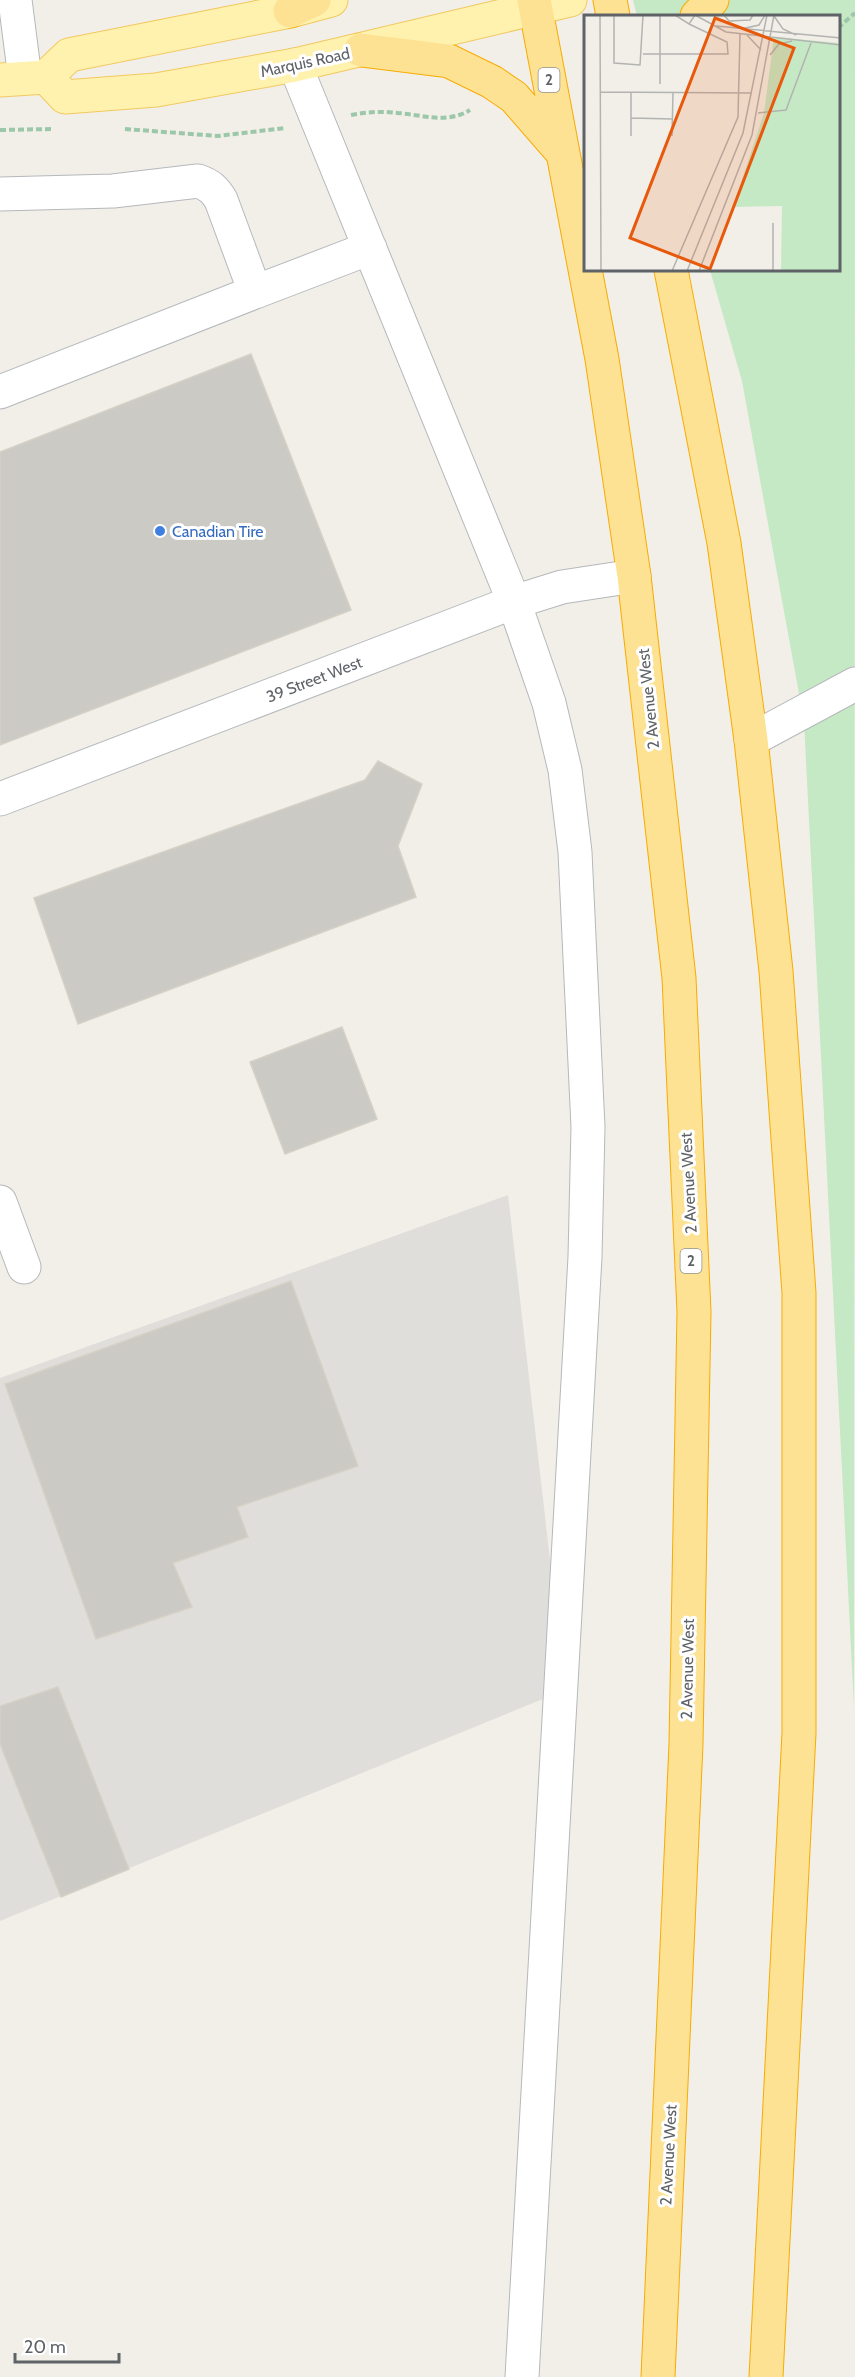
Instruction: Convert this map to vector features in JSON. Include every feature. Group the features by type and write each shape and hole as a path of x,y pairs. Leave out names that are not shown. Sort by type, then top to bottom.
{"highway":[{"path":"610,0 613,15"},
{"path":"698,15 712,0"},
{"name":"2 Avenue West","path":"535,4 584,264"},
{"path":"361,50 449,61 492,82 514,97 563,153"},
{"name":"2 Avenue West","path":"585,272 602,360 634,576 679,978 694,1312 686,1744 658,2377"},
{"path":"671,272 724,543 751,740 777,971 799,1293 799,1733 766,2377"}],"main road":[{"path":"24,78 69,55 331,0"},
{"name":"Marquis Road","path":"24,78 65,97 156,90 295,65 535,4 570,0"}],"street":[{"path":"15,0 24,78"},
{"path":"295,65 514,602 549,703 565,770 575,852 588,1127 584,1269 522,2377"},
{"path":"0,194 113,190 198,181 208,184 221,200 255,292"},
{"path":"0,392 370,248"},
{"name":"39 Street West","path":"0,799 514,602 562,587 634,576"},
{"path":"751,740 855,684"},
{"path":"0,1202 24,1267"}],"path":[{"path":"840,26 855,13"}],"shaded area":[{"path":"508,1195 565,1690 0,1921 0,1378"}],"green space":[{"path":"633,0 855,0 854,1707 804,721 742,381 711,272 840,272 840,15 637,15"}],"building":[{"name":"Canadian Tire","path":"251,354 351,610 0,745 0,452"},
{"path":"378,761 422,784 398,846 416,897 78,1024 34,898 365,780"},
{"path":"342,1027 377,1119 285,1154 250,1062"},
{"path":"291,1281 358,1466 237,1507 248,1537 173,1563 192,1607 96,1639 5,1384"},
{"path":"58,1687 129,1869 61,1897 0,1744 0,1706"}],"place":[{"name":"Canadian Tire","path":"160,531"}]}
